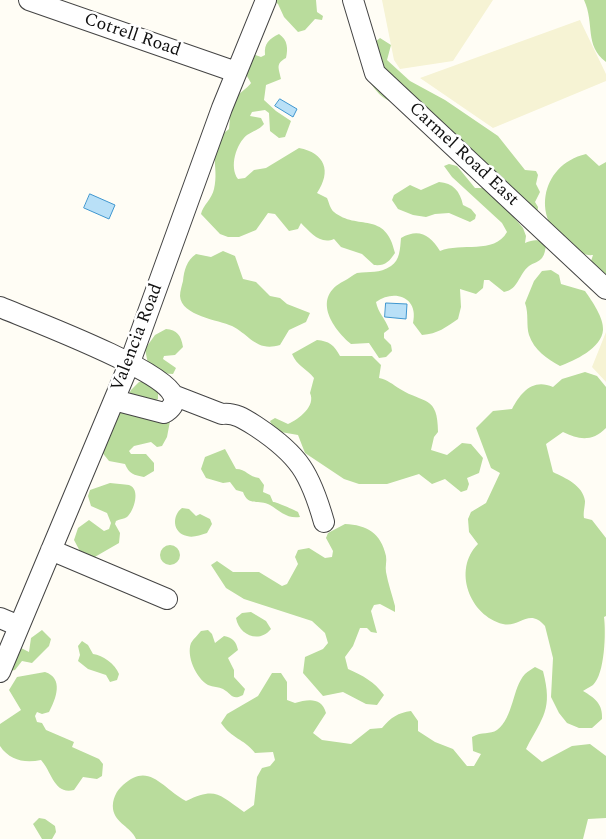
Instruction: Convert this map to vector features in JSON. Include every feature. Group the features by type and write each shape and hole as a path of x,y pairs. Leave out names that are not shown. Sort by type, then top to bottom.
{"street":[{"name":"Cotrell Road","path":"29,0 236,72"},
{"name":"Valencia Road","path":"0,672 130,362 236,72 266,0"},
{"name":"Carmel Road East","path":"353,0 375,72 606,289"},
{"path":"0,307 130,362 173,395 222,414 229,413 245,419 286,448 307,474 324,522"},
{"path":"114,400 164,413 173,405 173,395"},
{"path":"51,550 166,599"},
{"path":"0,618 19,626"}],"shaded area":[{"path":"382,0 493,0 453,61 400,69 394,60"},
{"path":"580,20 606,74 606,81 493,128 420,78"},
{"path":"606,332 606,382 592,367"}],"green space":[{"path":"272,0 316,0 317,12 323,16 322,20 315,19 305,30 298,32 284,17 278,4"},
{"path":"584,0 606,0 606,62 595,49 592,41 589,17"},
{"path":"279,34 287,45 286,58 279,64 281,79 266,85 264,100 291,121 285,137 279,138 270,131 269,113 265,110 252,112 250,116 261,118 264,124 247,135 240,144 234,162 235,174 238,179 245,178 254,170 266,168 299,148 315,154 320,159 325,170 322,185 317,193 327,198 333,211 343,217 378,226 385,231 391,240 395,253 384,264 374,265 362,254 341,247 334,239 320,239 301,223 298,229 289,231 275,214 268,213 256,230 239,237 228,237 220,234 201,214 214,189 215,149 217,142 229,129 230,118 222,108 251,83 241,66 250,53 261,57 265,55 265,47 268,42"},
{"path":"380,38 391,45 387,60 410,81 445,100 498,136 525,170 536,171 538,175 536,184 540,192 535,202 538,207 537,216 396,103 389,101 377,91 364,70 359,55"},
{"path":"586,154 599,166 606,162 606,283 590,264 593,255 580,252 559,237 550,224 546,210 546,196 550,182 558,170 570,160"},
{"path":"449,164 457,166 475,188 489,188 523,228 526,236 525,243 541,242 546,246 544,254 541,259 525,270 516,285 509,290 504,292 489,280 484,280 483,288 476,294 460,289 461,307 458,319 442,330 433,333 422,335 413,323 414,314 412,307 404,298 390,296 376,302 389,329 384,333 384,338 391,345 392,351 386,357 379,358 369,343 351,344 337,329 328,312 327,303 329,295 334,288 357,273 387,269 394,264 400,250 401,238 407,235 419,234 428,237 440,251 457,247 486,246 501,239 507,232 502,223 452,177 444,166"},
{"path":"439,182 448,184 455,189 463,205 471,209 476,215 475,219 470,222 449,213 426,217 413,215 398,209 392,200 394,195 410,185 421,190"},
{"path":"223,251 235,256 243,279 256,282 270,296 280,298 287,304 310,313 306,322 289,330 280,345 272,347 254,342 232,326 193,313 182,303 181,290 185,269 190,259 196,254 211,257"},
{"path":"551,270 559,275 561,284 585,291 597,310 603,325 601,337 593,348 560,366 542,353 531,340 528,331 525,303 534,281 542,271"},
{"path":"166,329 178,334 183,347 175,355 164,356 163,359 176,368 173,374 159,373 148,364 145,349 155,335"},
{"path":"317,340 331,344 340,356 372,356 381,365 379,378 428,402 435,412 438,432 434,437 431,450 447,455 462,443 471,444 483,458 479,473 467,478 469,484 467,490 461,492 445,479 432,484 419,474 387,484 359,484 344,479 305,453 298,435 275,431 270,421 275,418 288,424 305,412 311,403 310,393 314,378 296,361 292,354"},
{"path":"585,372 597,376 606,387 606,428 601,433 590,438 574,437 563,432 546,444 553,472 577,486 584,495 584,518 592,520 606,538 606,616 604,617 605,642 602,663 597,680 583,691 595,699 601,709 602,719 592,728 579,728 567,723 559,713 551,697 553,658 545,626 534,618 509,624 503,624 491,619 474,602 468,591 466,579 466,566 470,555 478,544 469,532 468,519 471,512 486,503 500,473 491,468 476,428 493,411 512,409 519,397 528,388 539,384 553,387 562,379"},
{"path":"139,382 146,382 158,391 158,399 150,403 170,421 167,437 162,446 157,447 151,442 134,446 129,451 131,454 146,454 154,463 154,471 144,477 132,473 125,464 109,461 101,451 131,390"},
{"path":"225,449 236,469 259,478 264,485 263,492 270,495 273,502 298,512 300,517 287,516 266,503 248,500 243,492 236,490 230,482 223,483 206,478 201,469 205,457"},
{"path":"110,483 133,487 135,491 134,505 127,517 116,521 115,524 120,533 119,543 93,558 82,555 74,540 78,528 89,520 104,531 109,529 111,523 107,513 91,506 88,496 90,490"},
{"path":"182,508 189,509 196,516 200,514 210,519 212,524 207,533 189,537 178,531 175,519"},
{"path":"345,524 366,528 381,541 386,556 386,572 395,606 395,612 380,604 374,605 371,611 377,633 371,632 367,628 360,628 353,646 345,657 348,669 372,682 384,695 377,705 366,704 343,692 323,696 303,673 305,657 323,649 328,643 325,633 312,621 244,599 226,588 211,565 217,561 233,572 259,572 282,586 287,584 298,564 295,557 298,550 309,548 325,558 332,557 333,551 326,538 328,533"},
{"path":"170,545 177,548 180,555 177,562 170,565 163,562 160,555 163,548"},
{"path":"251,612 266,621 271,629 266,634 255,637 250,636 241,629 236,618 242,613"},
{"path":"42,630 51,639 49,646 32,663 22,661 15,670 10,671 19,647 29,652 31,638"},
{"path":"208,630 212,634 215,643 224,636 234,640 236,644 238,650 228,658 234,670 234,677 245,689 243,695 239,697 234,697 223,689 208,685 193,666 190,654 191,643 201,631"},
{"path":"82,641 88,645 93,654 105,658 115,667 119,674 117,680 110,682 106,675 88,669 78,661 80,655 78,646"},
{"path":"535,667 543,671 547,695 545,712 526,749 542,762 572,746 590,744 606,756 606,818 588,819 583,839 136,839 131,831 114,814 113,802 118,790 132,778 140,776 148,776 155,779 186,801 204,794 211,794 222,797 244,812 254,805 257,777 262,768 270,766 275,760 273,752 255,753 221,723 227,714 258,696 272,673 281,673 287,682 287,700 295,703 314,700 324,708 326,713 313,733 322,740 351,744 370,729 382,728 395,716 411,711 418,721 418,731 435,742 453,749 467,766 474,766 481,754 473,751 472,737 497,730 503,724 521,680 526,673"},
{"path":"45,672 55,679 57,689 49,712 42,714 37,712 35,716 37,722 42,723 46,730 74,742 72,747 99,759 103,764 102,776 97,779 83,777 74,790 67,791 58,786 41,760 18,760 8,755 0,746 0,724 21,710 9,690 17,677"},
{"path":"39,818 45,819 55,826 56,832 52,839 42,839 33,824"}],"water":[{"path":"280,99 297,109 293,117 275,106"},
{"path":"90,194 115,205 109,219 84,208"},
{"path":"386,303 407,304 406,319 385,317"}]}
